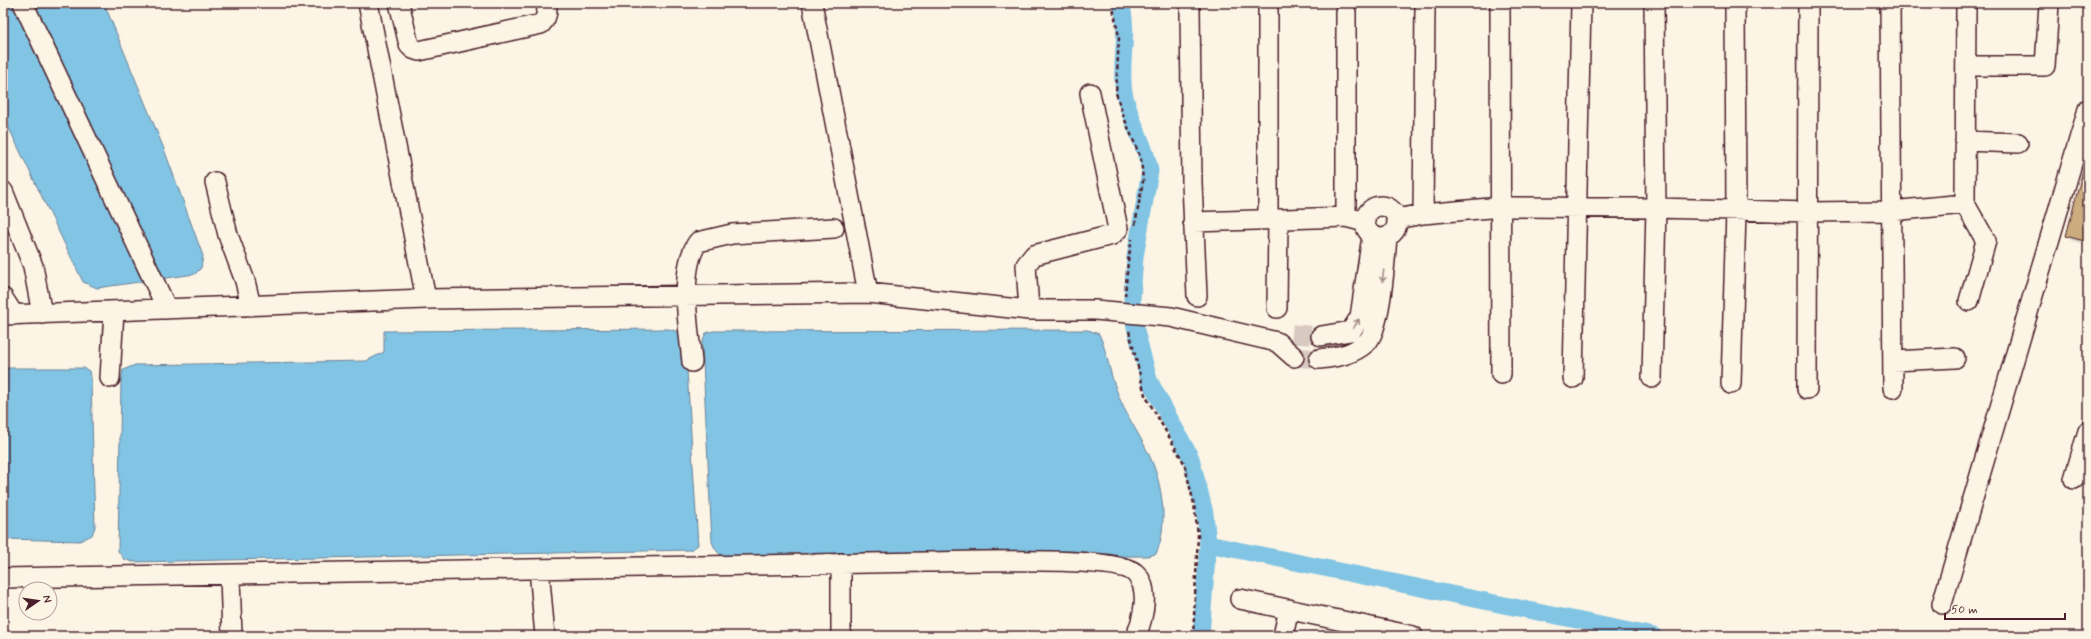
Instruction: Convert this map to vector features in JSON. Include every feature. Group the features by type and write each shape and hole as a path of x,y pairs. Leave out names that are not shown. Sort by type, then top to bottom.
{"street":[{"path":"23,3 167,309"},
{"path":"368,3 426,299"},
{"path":"399,3 409,45 413,49 419,51 541,24 545,20 546,3"},
{"path":"812,3 868,292"},
{"path":"1573,378 1582,3"},
{"path":"1652,378 1656,208 1654,3"},
{"path":"1732,384 1736,212 1736,3"},
{"path":"1807,390 1808,3"},
{"path":"1890,3 1893,388"},
{"path":"1966,3 1965,204 1986,241 1969,301"},
{"path":"1500,4 1501,374"},
{"path":"1966,66 2045,66 2049,4"},
{"path":"1423,214 1425,7"},
{"path":"1190,10 1193,222 1197,296"},
{"path":"1268,10 1273,219 1277,308"},
{"path":"1346,12 1346,217"},
{"path":"1029,310 1026,265 1029,259 1034,255 1112,234 1118,229 1090,93"},
{"path":"1942,604 2088,109"},
{"path":"1965,141 2018,143"},
{"path":"215,182 228,235 245,281 250,306"},
{"path":"3,191 33,266 42,314"},
{"path":"1397,219 1423,214 1501,207 1577,209 1656,208 1736,212 1808,212 1891,211 1965,204"},
{"path":"1193,222 1346,217 1375,232 1395,230 1397,219 1392,210 1387,207 1377,207 1368,212 1375,232 1378,313 1368,341 1345,356 1319,359"},
{"path":"692,362 687,295 689,263 692,250 698,242 732,234 834,228"},
{"path":"1321,336 1351,331 1360,317 1375,232"},
{"path":"3,298 8,315 426,299 868,292 1029,310 1095,310 1171,317 1284,338 1294,357"},
{"path":"110,378 114,311"},
{"path":"1893,361 1955,358"},
{"path":"2074,479 2088,431"},
{"path":"3,578 230,576 840,563 1046,561 1116,564 1135,573 1144,589 1143,620 1136,636"},
{"path":"840,563 841,636"},
{"path":"539,569 545,636"},
{"path":"230,576 232,636"},
{"path":"1240,599 1289,609 1377,632 1413,636"},
{"path":"1283,636 1289,609"}],"water":[{"path":"3,3 104,3 164,149 203,256 201,268 195,274 97,288 83,282 3,116"},
{"path":"669,329 681,333 685,339 698,545 691,550 133,562 124,559 118,551 121,381 123,370 135,365 366,361 384,352 384,331"},
{"path":"1088,330 1099,334 1120,399 1153,464 1162,497 1163,509 1162,532 1156,554 1147,556 734,559 723,556 716,549 712,542 702,342 706,333 713,331"},
{"path":"3,368 84,368 89,371 91,380 95,527 92,535 80,541 3,539"}],"building":[{"path":"2083,170 2088,171 2088,242 2066,236"}],"waterway":[{"path":"1121,3 1125,25 1123,70 1124,92 1126,102 1145,151 1150,171 1135,257 1132,299 1134,323 1149,380 1191,458 1205,513 1208,544 1201,636"},
{"path":"1208,544 1654,636"}],"tunnel":[{"path":"1292,334 1321,336"},
{"path":"1294,357 1319,359"}]}
